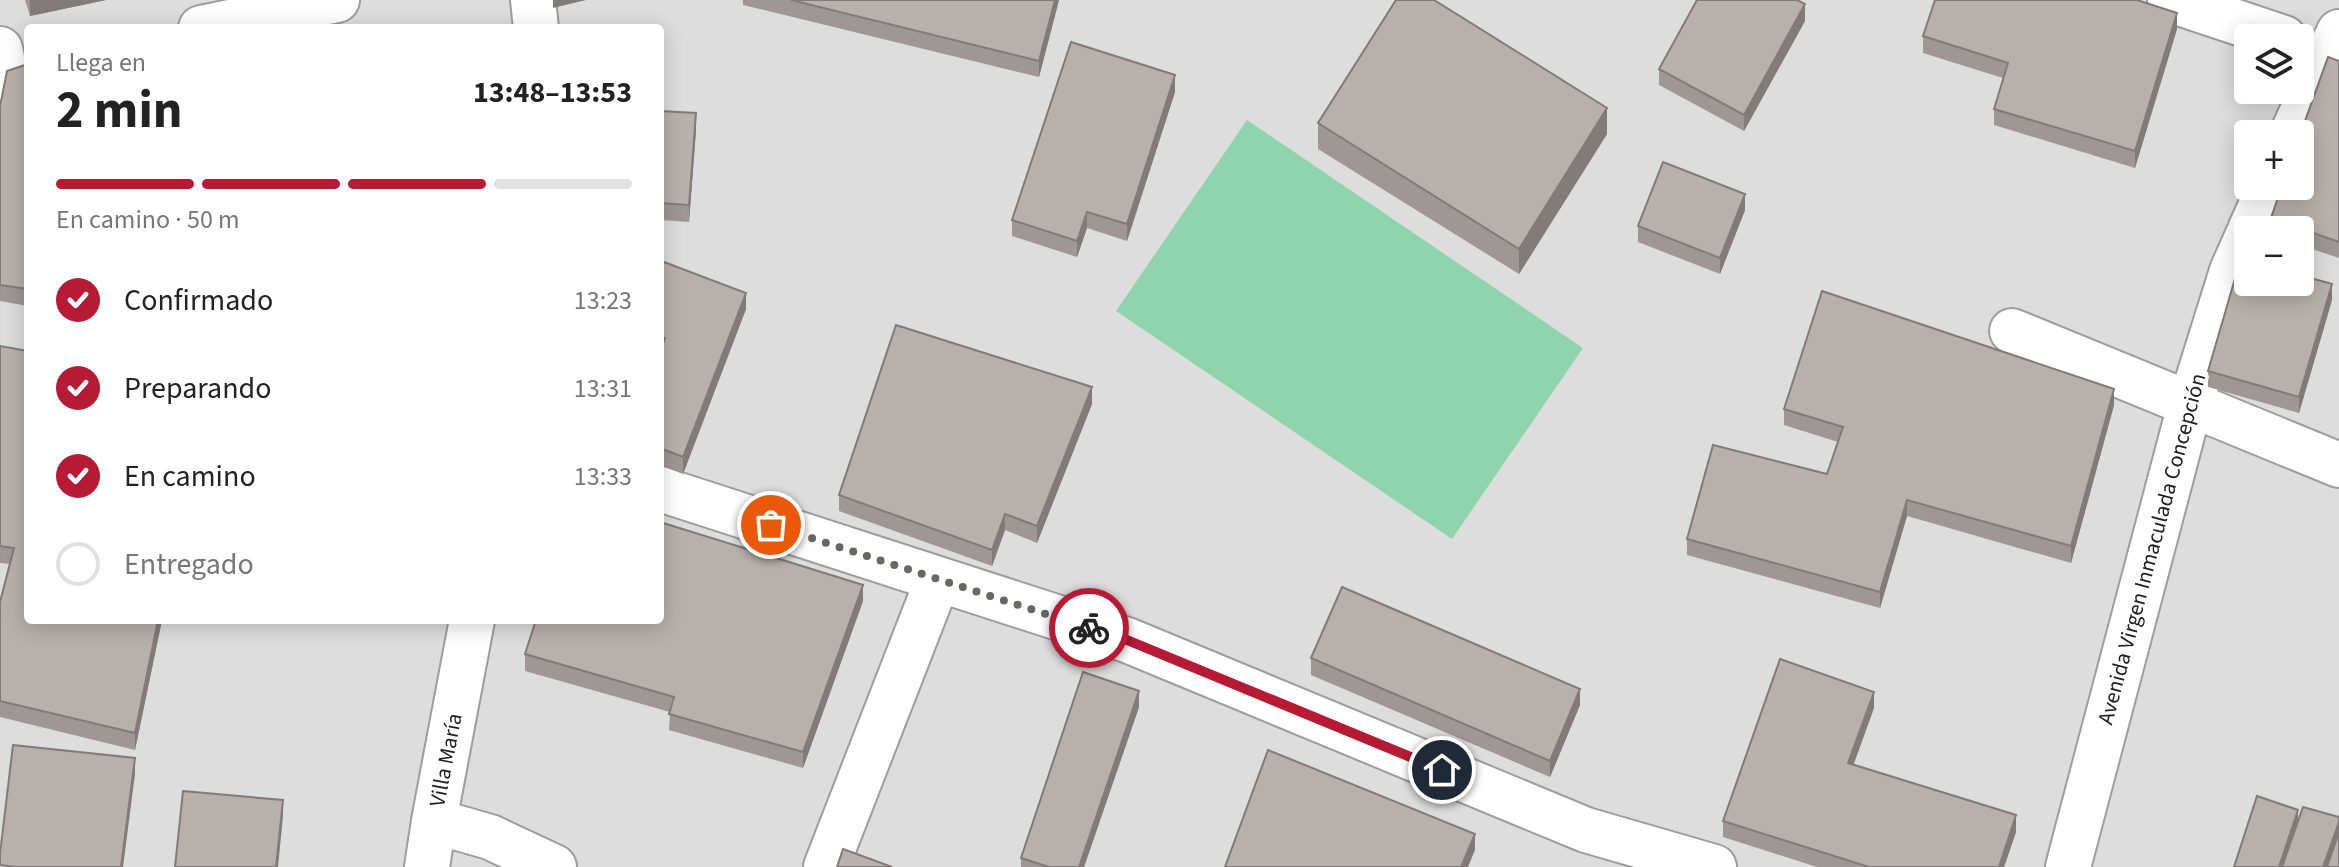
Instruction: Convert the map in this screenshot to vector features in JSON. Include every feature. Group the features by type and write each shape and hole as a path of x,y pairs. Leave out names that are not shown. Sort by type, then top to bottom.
{"street":[{"path":"220,24 337,0"},
{"path":"533,0 536,24"},
{"path":"2170,0 2242,24"},
{"path":"2297,120 2326,46"},
{"name":"Avenida Virgen Inmaculada Concepción","path":"2068,867 2190,405 2234,267"},
{"path":"2012,331 2339,465"},
{"path":"664,490 1127,640 1586,830 1714,867"},
{"path":"826,867 938,579"},
{"name":"Villa María","path":"471,624 434,821 490,837 554,867"},
{"path":"427,867 434,821"}],"shaded area":[{"path":"0,0 2339,0 2339,867 0,867"}],"green space":[{"path":"1247,120 1583,348 1452,539 1116,311"}],"building":[{"path":"791,0 1055,0 1039,61"},
{"path":"1396,0 1434,0 1607,108 1519,249 1318,123"},
{"path":"1697,0 1797,0 1805,4 1744,115 1659,69"},
{"path":"1935,0 2137,0 2177,13 2135,151 1994,109 2008,63 1923,36"},
{"path":"1071,42 1175,75 1127,224 1087,212 1077,241 1012,220"},
{"path":"2328,57 2339,61 2339,242 2314,233 2314,216 2272,216 2277,200 2314,200 2314,120 2305,120 2311,104 2314,104"},
{"path":"24,65 24,288 0,285 0,106 7,71"},
{"path":"664,111 696,113 689,205 664,203"},
{"path":"1663,162 1745,194 1720,258 1638,226"},
{"path":"664,262 746,293 683,457 664,450"},
{"path":"2314,279 2332,284 2299,397 2208,371 2234,282 2234,296 2314,296"},
{"path":"1822,291 2114,389 2071,546 1907,500 1880,592 1687,539 1713,445 1827,474 1843,427 1784,409"},
{"path":"896,325 1092,387 1037,526 1005,514 992,550 839,495"},
{"path":"0,346 24,350 24,624 157,624 135,733 0,701 0,602 14,548 0,546"},
{"path":"664,523 863,585 803,752 669,714 674,697 525,654 535,624 664,624"},
{"path":"1342,587 1580,689 1550,761 1311,658"},
{"path":"1780,659 1874,692 1848,763 2016,815 1999,867 1869,867 1723,821"},
{"path":"1083,672 1139,691 1079,867 1049,867 1021,858"},
{"path":"13,745 135,758 121,867 0,865"},
{"path":"1268,750 1475,834 1461,867 1225,867"},
{"path":"183,791 283,800 276,867 175,867"},
{"path":"2257,796 2298,810 2279,867 2234,867"},
{"path":"2303,807 2339,817 2339,822 2323,867 2282,867"},
{"path":"2339,832 2339,867 2327,867"},
{"path":"843,849 892,867 837,867"}],"way so far":[{"path":"771,525 1089,628"}],"route":[{"path":"1089,628 1127,640 1442,770"}]}
